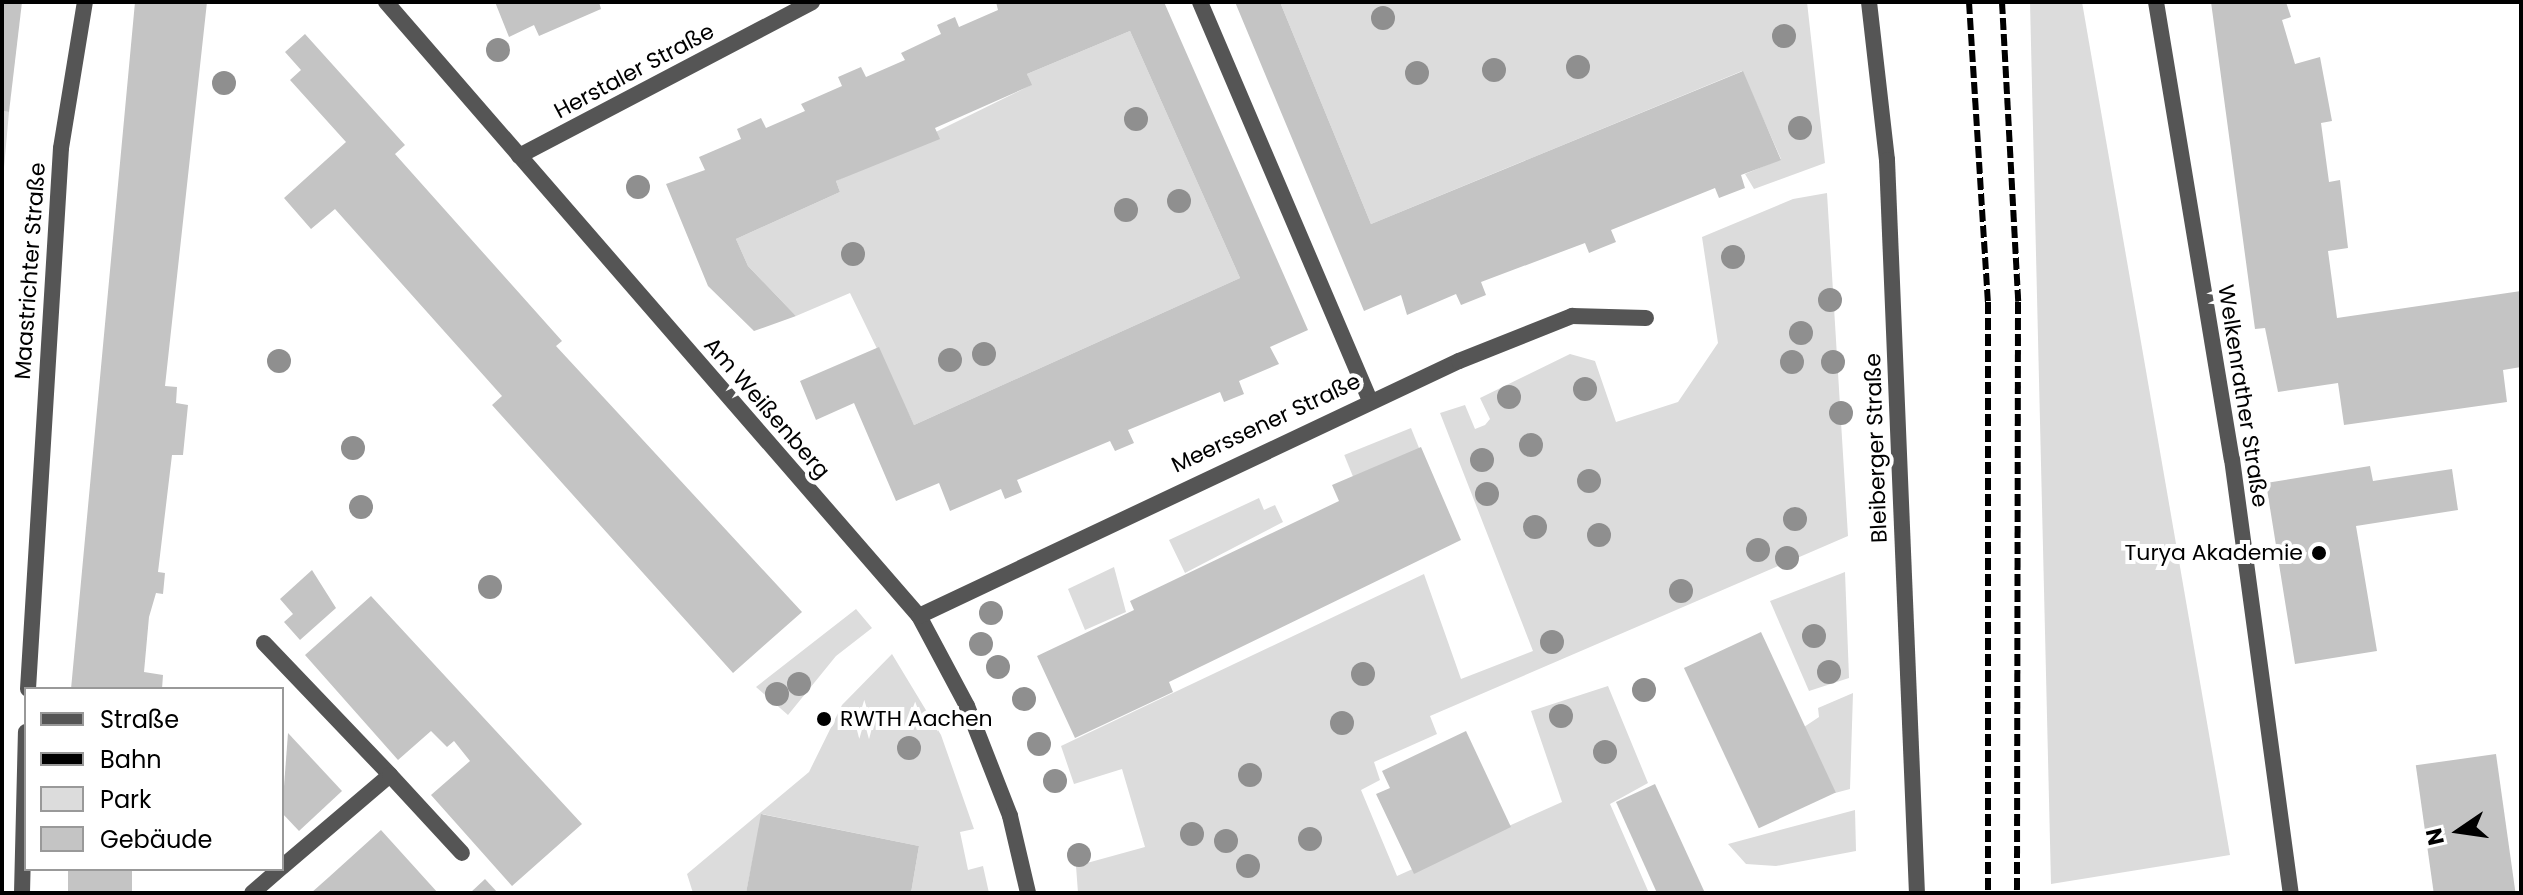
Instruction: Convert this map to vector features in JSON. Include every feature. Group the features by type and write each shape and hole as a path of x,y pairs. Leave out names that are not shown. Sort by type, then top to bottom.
{"street":[{"name":"Maastrichter Straße","path":"28,687 61,148 85,2"},
{"name":"Am Weißenberg","path":"386,2 919,616 1005,802 1028,893"},
{"name":"Herstaler Straße","path":"519,156 812,2"},
{"path":"1200,2 1369,399"},
{"name":"Bleiberger Straße","path":"1869,2 1887,160 1917,893"},
{"name":"Welkenrather Straße","path":"2156,2 2232,459 2291,893"},
{"name":"Meerssener Straße","path":"919,616 1369,399 1572,316 1646,318"},
{"path":"264,643 462,853"},
{"path":"284,865 390,775"},
{"path":"22,893 24,812"},
{"path":"252,893 278,871"}],"green space":[{"path":"1280,2 1807,2 1825,163 1754,189 1745,174 1781,159 1742,71 1371,224"},
{"path":"2030,2 2082,2 2230,855 2051,884"},
{"path":"1130,31 1240,278 914,425 850,293 796,316 748,266 736,239 840,192 836,181 1031,85 1027,74"},
{"path":"2,111 9,112 2,190"},
{"path":"1827,193 1848,536 1430,716 1437,734 1374,762 1380,780 1361,790 1397,876 1562,802 1531,711 1608,686 1648,783 1610,804 1649,893 1078,893 1076,866 1145,847 1122,769 1074,784 1061,746 1424,574 1461,679 1533,651 1440,413 1465,405 1475,429 1485,425 1490,419 1480,398 1570,354 1595,361 1616,422 1678,402 1718,343 1702,237 1793,199"},
{"path":"1411,428 1422,455 1355,482 1344,455"},
{"path":"1259,498 1264,510 1275,505 1283,522 1185,573 1169,540"},
{"path":"1114,567 1126,612 1085,630 1068,589"},
{"path":"1845,572 1849,678 1809,691 1770,601"},
{"path":"856,609 872,628 836,656 788,715 756,687"},
{"path":"892,654 941,735 974,829 960,832 968,870 983,866 989,893 911,893 919,846 762,814 746,893 693,893 687,874 809,772 842,705"},
{"path":"1853,693 1850,789 1835,793 1804,727 1819,717 1818,708"},
{"path":"1855,810 1856,851 1776,866 1746,864 1728,844"}],"building":[{"path":"2,2 22,2 9,112 2,111"},
{"path":"135,2 207,2 165,386 177,387 176,403 188,405 183,455 172,455 158,572 165,573 163,594 156,593 149,617 144,672 163,675 162,687 71,687"},
{"path":"495,2 599,2 601,9 539,36 534,25 509,37"},
{"path":"996,2 1164,2 1308,330 1270,347 1279,364 1239,381 1244,394 1224,402 1220,392 1128,430 1134,443 1115,451 1110,441 1017,480 1022,492 1005,499 1001,489 950,511 939,483 896,501 854,403 816,420 800,381 879,347 914,425 1240,278 1130,31 1027,74 1032,85 935,128 940,139 836,181 840,192 736,239 748,266 796,316 754,331 708,286 666,184 705,170 699,157 741,139 737,129 761,118 766,128 805,111 801,104 842,86 838,77 861,67 866,77 905,60 901,53 941,34 937,25 955,17 959,27 998,10"},
{"path":"1235,2 1280,2 1371,224 1743,71 1781,160 1741,175 1745,188 1719,198 1715,188 1611,230 1616,242 1589,253 1585,243 1481,282 1486,295 1461,305 1456,294 1407,315 1401,295 1364,311"},
{"path":"2211,2 2286,2 2291,17 2282,20 2295,64 2320,57 2332,121 2321,123 2329,182 2340,180 2348,248 2328,251 2337,318 2521,291 2521,367 2503,370 2507,402 2344,425 2338,383 2278,392 2265,328 2255,329"},
{"path":"305,34 405,145 395,154 562,341 556,346 802,612 733,673 492,405 502,396 335,209 311,229 284,198 346,142 290,80 301,70 285,52"},
{"path":"1421,447 1461,540 1169,682 1173,692 1075,738 1037,656 1134,610 1130,601 1339,501 1332,485"},
{"path":"2370,466 2373,481 2452,469 2458,510 2356,526 2377,651 2295,664 2266,483"},
{"path":"312,570 336,608 300,640 284,622 293,614 280,599"},
{"path":"371,596 582,824 512,886 431,795 470,761 454,741 447,747 431,731 398,760 305,655"},
{"path":"1761,632 1836,792 1759,828 1684,668"},
{"path":"1466,731 1511,827 1414,874 1376,794 1390,788 1382,771"},
{"path":"288,733 342,791 299,831 284,815"},
{"path":"2496,754 2515,893 2434,893 2416,765"},
{"path":"1655,784 1705,893 1657,893 1616,802"},
{"path":"761,814 919,846 911,893 746,893"},
{"path":"381,830 438,893 311,893 329,877"},
{"path":"68,871 132,871 132,893 68,893"},
{"path":"485,879 498,893 470,893"}],"railway":[{"path":"1969,2 1988,302 1988,893"},
{"path":"2002,2 2018,302 2017,893"}],"place":[{"name":"Turya Akademie","path":"2319,553"},
{"name":"RWTH Aachen","path":"824,719"}]}
